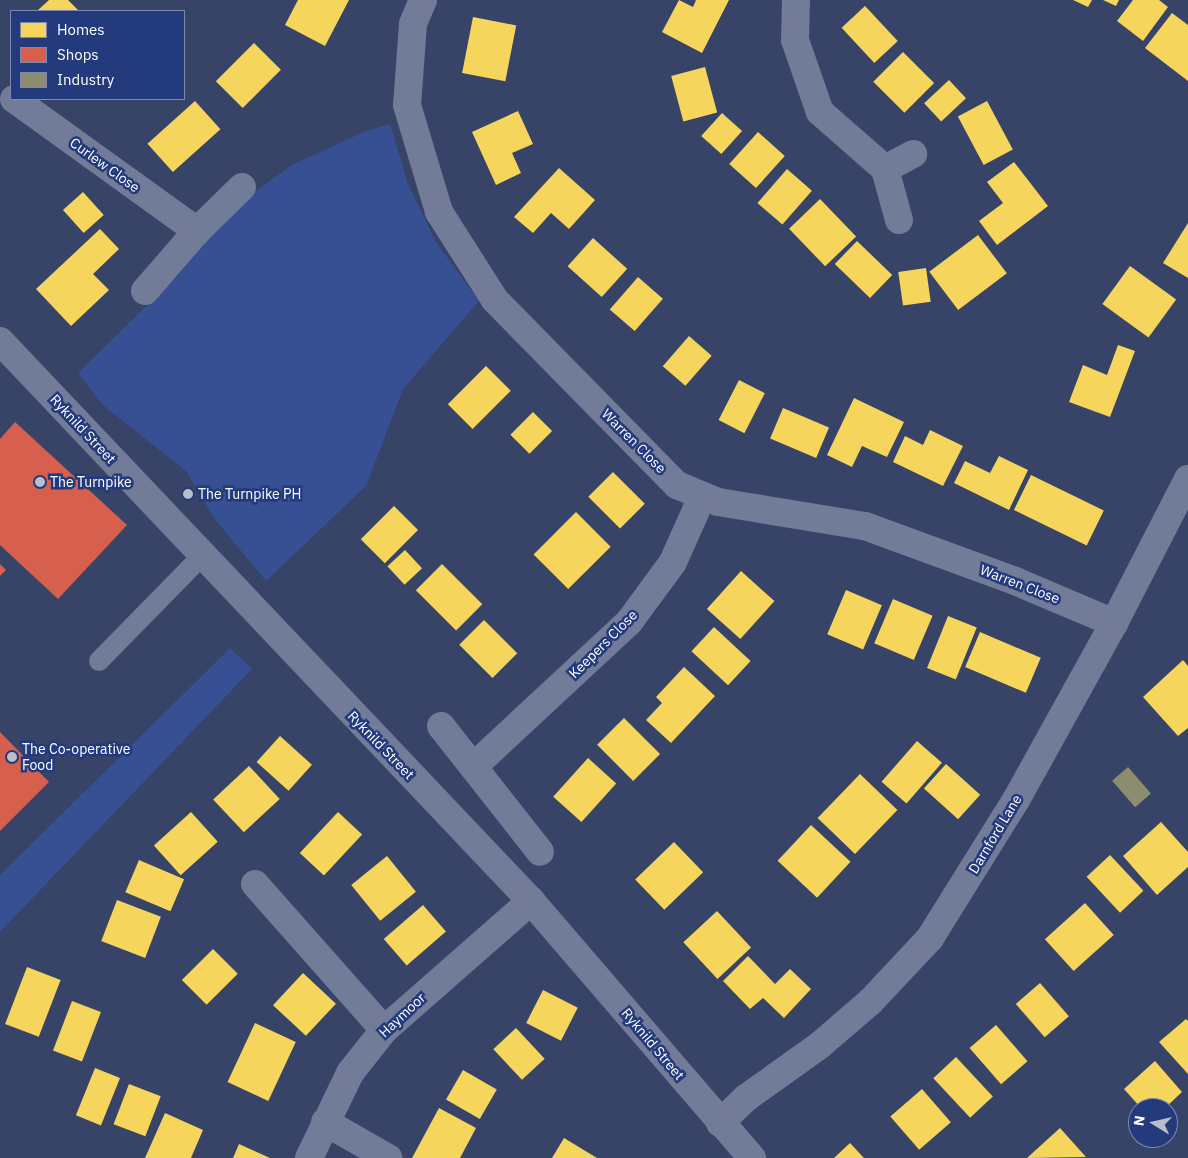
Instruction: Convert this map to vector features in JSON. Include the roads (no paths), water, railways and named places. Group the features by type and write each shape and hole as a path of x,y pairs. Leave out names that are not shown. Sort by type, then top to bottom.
{"street":[{"name":"Warren Close","path":"423,0 413,24 407,105 438,212 495,300 677,485 702,497 865,526 1015,581 1114,623"},
{"path":"796,0 795,40 820,112 884,169 899,220"},
{"path":"0,86 10,95"},
{"name":"Curlew Close","path":"15,100 196,231"},
{"path":"884,169 912,154"},
{"path":"145,291 196,231 242,188"},
{"name":"Ryknild Street","path":"0,341 202,556 531,900 720,1123 752,1158"},
{"name":"Darnford Lane","path":"720,1123 746,1098 820,1045 870,1002 930,938 1016,800 1114,623 1188,479"},
{"name":"Keepers Close","path":"473,767 630,622 673,562 702,497"},
{"path":"441,726 540,852"},
{"path":"256,884 384,1030"},
{"name":"Haymoor","path":"309,1158 324,1122 350,1073 384,1030 531,900"},
{"path":"324,1122 388,1158"}],"lane":[{"path":"99,661 202,556"}],"place":[{"name":"The Turnpike","path":"40,482"},
{"name":"The Turnpike PH","path":"188,494"},
{"name":"The Co-operative Food","path":"12,757"}]}
